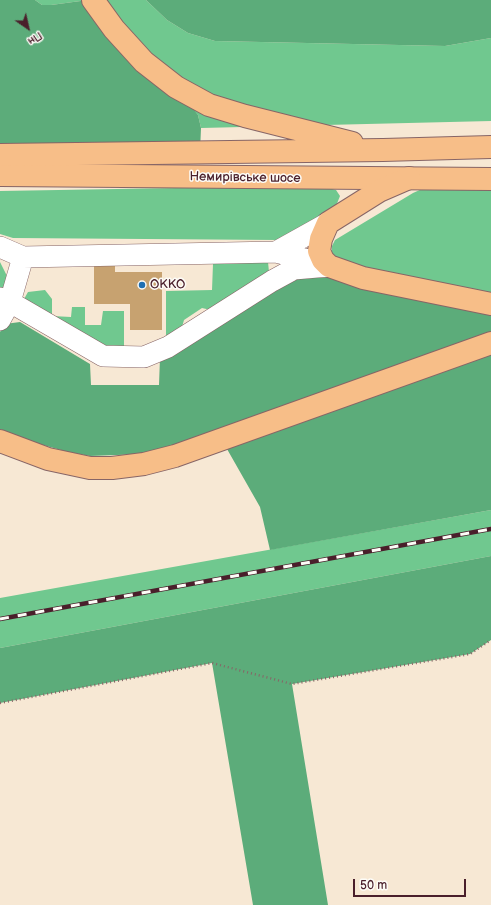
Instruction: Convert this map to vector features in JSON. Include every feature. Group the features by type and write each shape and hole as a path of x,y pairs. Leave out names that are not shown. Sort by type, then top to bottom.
{"main road":[{"path":"93,0 114,29 144,62 176,87 209,105 245,116 383,150"},
{"path":"0,155 383,150 491,147"},
{"name":"Немирівське шосе","path":"0,175 491,178"},
{"path":"409,178 379,191 328,224 320,239 319,250 323,260 329,266 363,278 491,304"},
{"path":"0,441 48,459 90,468 112,468 144,464 174,456 491,343"}],"lane":[{"path":"276,252 328,224"},
{"path":"0,247 24,257 276,252 329,266"},
{"path":"0,320 5,300 24,257"},
{"path":"5,300 103,356 144,357 168,347 272,281 294,269 329,266"}],"path":[{"path":"0,703 212,663 292,684 470,654 491,640"}],"green space":[{"path":"0,0 35,0 42,5 51,5 88,0 176,87 198,115 201,128 200,152 0,154"},
{"path":"35,0 88,0 42,5"},
{"path":"93,0 146,0 167,20 188,33 215,41 445,46 491,38 491,121 201,128 198,115"},
{"path":"146,0 491,0 491,38 445,46 215,41 188,33 167,20"},
{"path":"491,182 491,309 331,277 332,246 335,240 413,193 422,189"},
{"path":"292,186 328,188 336,190 340,196 336,206 278,240 13,238 0,234 0,191"},
{"path":"0,262 8,278 4,291 0,290"},
{"path":"268,262 269,272 215,311 202,308 184,320 180,334 166,344 166,291 212,290 213,264"},
{"path":"331,277 491,309 491,332 172,448 143,454 90,456 68,452 36,443 0,429 0,332 5,324 20,322 90,364 91,385 159,385 160,358 294,279"},
{"path":"45,290 52,299 52,316 71,317 72,307 85,307 85,325 101,325 103,311 124,311 124,352 104,352 24,299 28,292"},
{"path":"491,353 491,510 270,550 260,507 227,449"},
{"path":"491,510 491,556 0,648 0,598"},
{"path":"491,556 491,640 470,654 292,684 328,905 253,905 212,663 0,703 0,648"}],"building":[{"path":"94,252 115,252 115,272 162,272 162,330 130,330 130,304 94,304"}],"railway":[{"path":"0,619 491,529"}],"place":[{"name":"ОККО","path":"142,285"}]}
